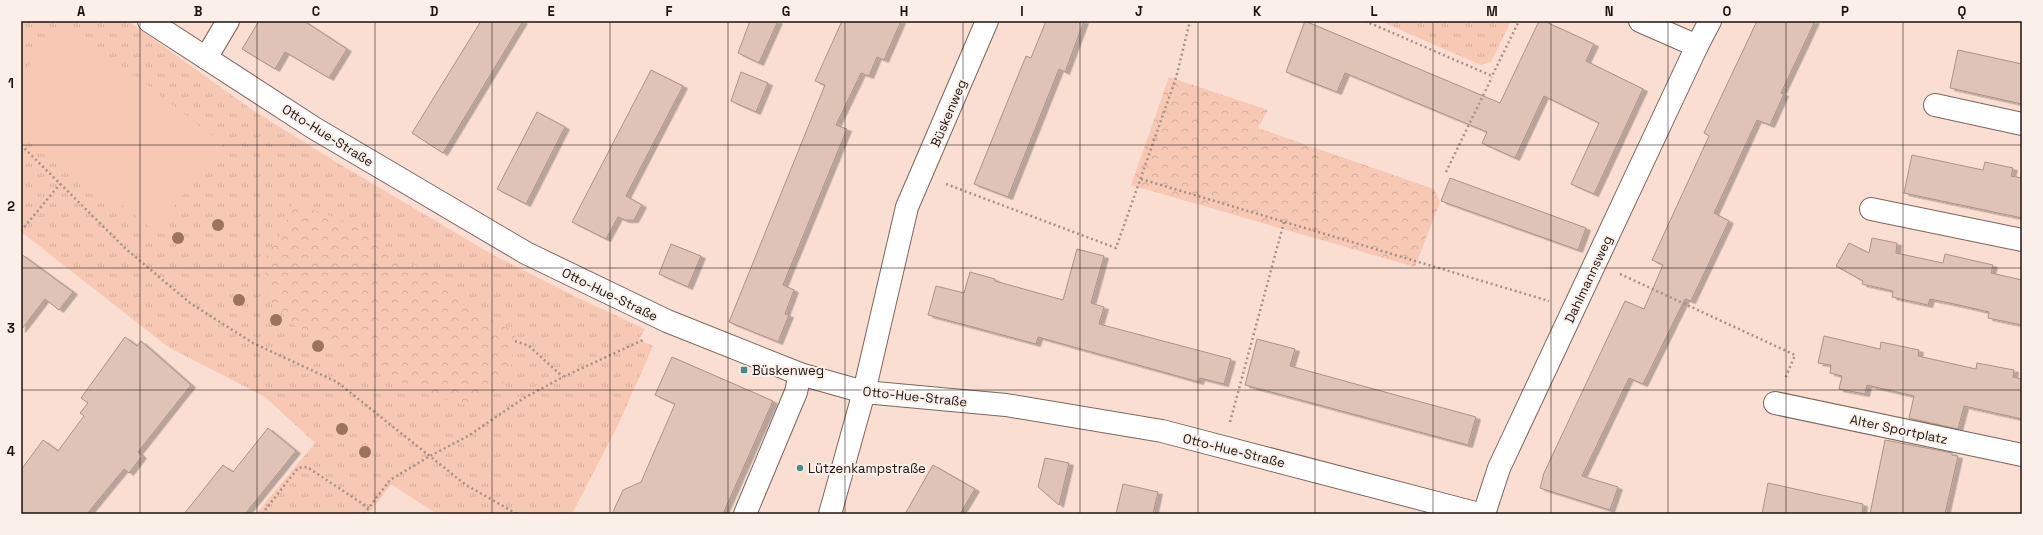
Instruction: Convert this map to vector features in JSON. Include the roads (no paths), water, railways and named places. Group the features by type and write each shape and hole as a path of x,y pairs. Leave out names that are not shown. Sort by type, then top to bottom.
{"street":[{"name":"Otto-Hue-Straße","path":"149,21 314,128 526,253 667,322 800,374 864,392 1006,405 1162,431 1479,514"},
{"path":"206,58 228,21"},
{"name":"Büskenweg","path":"864,392 907,207 987,21"},
{"path":"1640,21 1697,46"},
{"name":"Dahlmannsweg","path":"1484,514 1500,468 1710,21"},
{"path":"1935,105 2022,124"},
{"path":"1871,210 2022,240"},
{"path":"746,514 796,392 800,374"},
{"path":"830,514 864,392"},
{"name":"Alter Sportplatz","path":"1775,403 2022,455"}],"place":[{"name":"Büskenweg","path":"744,370"},
{"name":"Lützenkampstraße","path":"800,468"}]}
